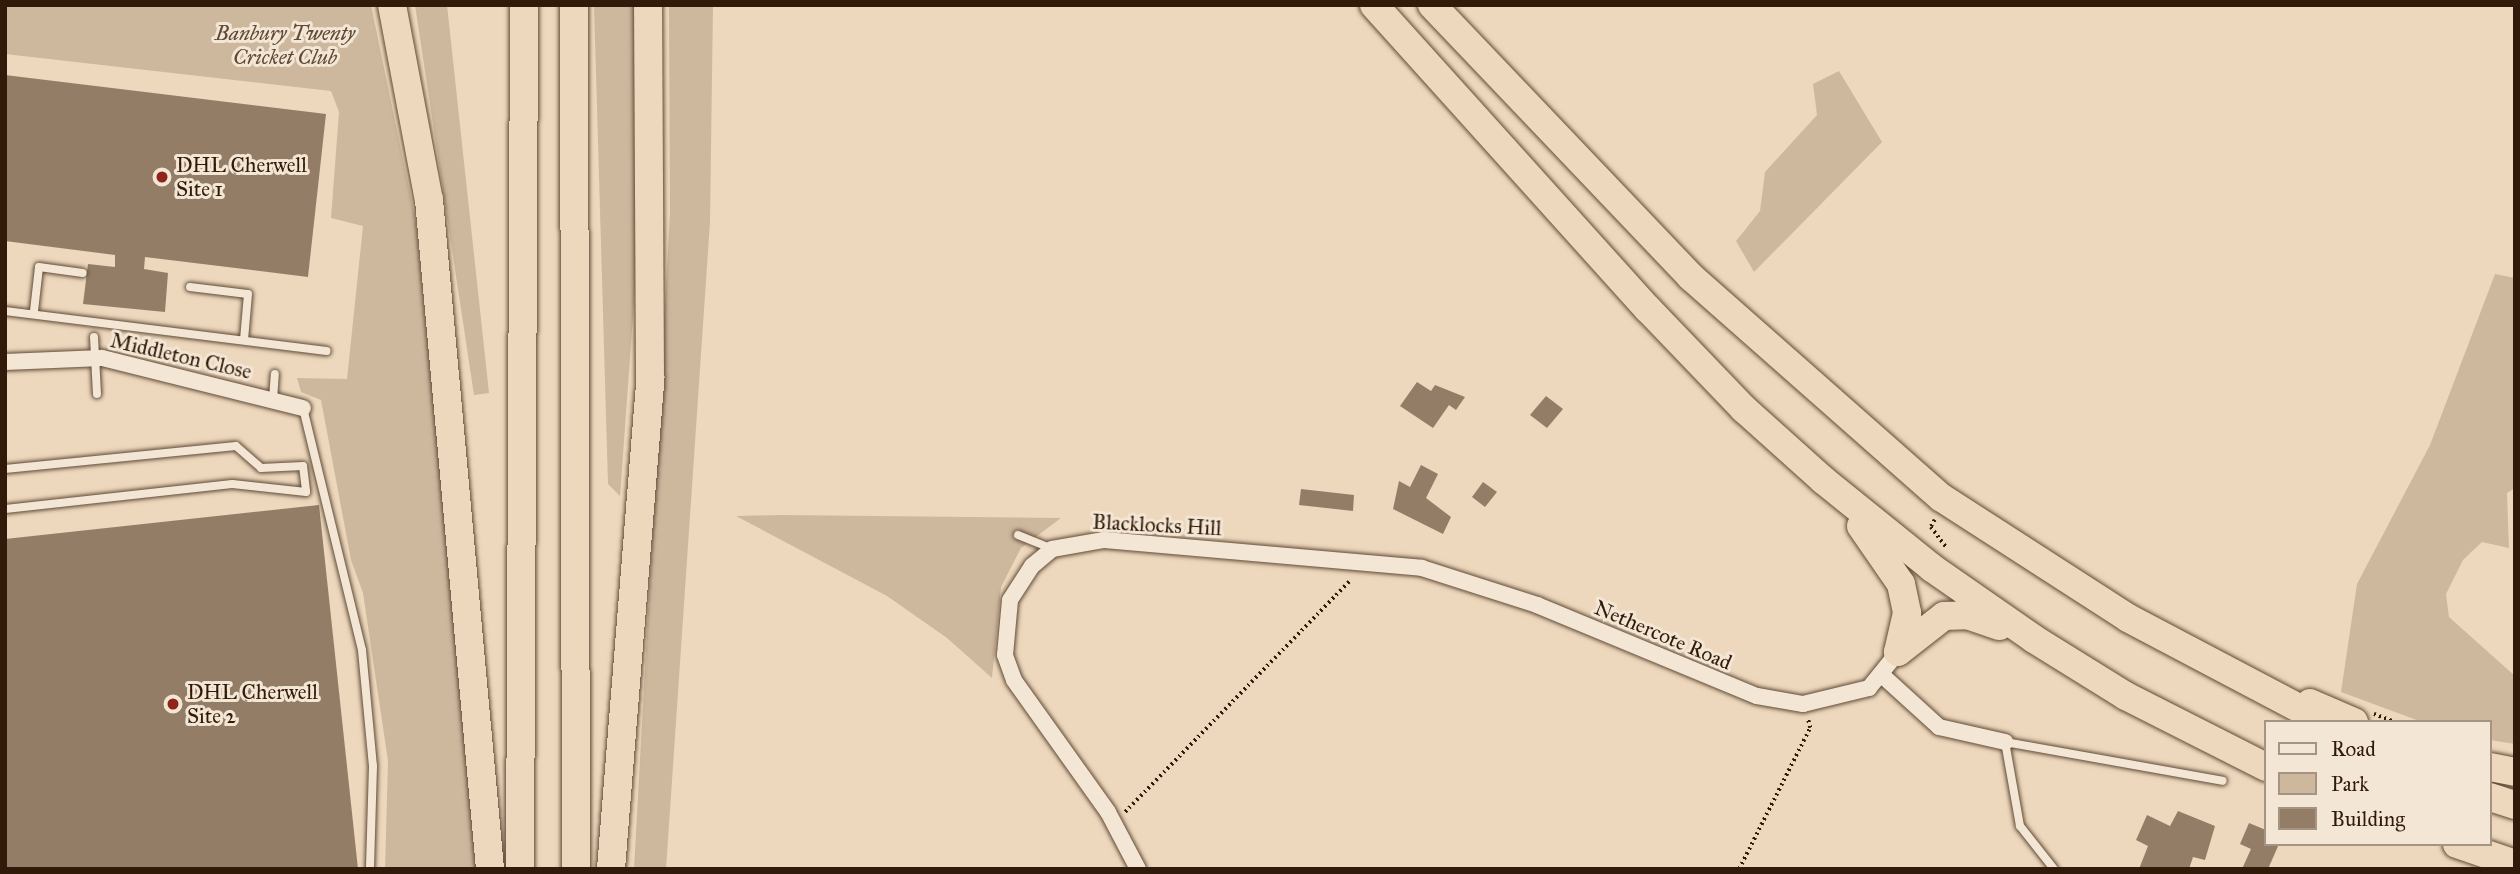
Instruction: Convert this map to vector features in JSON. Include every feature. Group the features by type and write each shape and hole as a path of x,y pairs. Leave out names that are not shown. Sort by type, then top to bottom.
{"highway":[{"path":"392,5 429,200 490,869"},
{"path":"520,869 524,5"},
{"path":"574,5 576,869"},
{"path":"611,869 650,380 648,5"},
{"path":"1374,5 1648,309 1744,409 1823,480 1932,568 2034,639 2126,696 2264,766"},
{"path":"1432,5 1691,277 1861,431 1980,526 2169,642 2321,720"},
{"path":"1823,480 1901,583 1907,613 1898,652"},
{"path":"1898,652 1944,616 1967,615 2034,639"},
{"path":"2169,642 2349,720"},
{"path":"2492,767 2515,772"},
{"path":"2492,798 2515,805"},
{"path":"2463,846 2515,864"}],"street":[{"name":"Middleton Close","path":"5,362 93,357 303,408"},
{"name":"Blacklocks Hill","path":"1052,550 1104,540 1355,560 1424,569"},
{"path":"1052,550 1032,566 1010,600 1005,655 1014,680 1112,820 1138,869"},
{"name":"Nethercote Road","path":"1424,569 1537,605 1757,696 1803,704 1852,695 1883,676 1898,652"},
{"path":"1883,676 1939,727 2005,743"}],"lane":[{"path":"34,311 39,267 83,273"},
{"path":"190,287 248,294 244,340"},
{"path":"5,311 34,311 327,351"},
{"path":"94,337 97,394"},
{"path":"273,400 275,374"},
{"path":"303,408 362,650 373,766 370,869"},
{"path":"5,469 236,446 261,468 303,466 306,492 232,484 5,509"},
{"path":"1018,535 1052,550"},
{"path":"2054,869 2020,826 2005,743 2223,781"}],"path":[{"path":"1112,820 1350,583 1355,560"},
{"path":"1739,869 1810,728 1803,704"}],"green space":[{"name":"Banbury Twenty Cricket Club","path":"5,5 371,5 416,222 479,869 385,869 388,761 363,593 351,560 321,400 301,392 297,378 347,379 363,226 331,218 339,112 331,91 5,54"},
{"path":"415,5 447,5 489,393 474,395"},
{"path":"594,5 641,5 638,247 620,496 608,484"},
{"path":"669,5 713,5 710,222 666,869 634,869 670,213"},
{"path":"1839,71 1882,142 1754,272 1736,241 1760,211 1765,172 1817,115 1813,84"},
{"path":"2495,274 2515,278 2515,488 2507,493 2509,548 2482,542 2463,560 2446,594 2449,617 2515,676 2515,744 2492,740 2492,720 2417,720 2341,692 2357,584 2430,445"},
{"path":"736,516 1061,518 1021,548 1001,587 992,678 947,638 887,596"}],"building":[{"name":"DHL Cherwell Site 1","path":"5,75 326,114 308,277 145,257 144,269 168,273 165,312 83,304 88,264 115,267 115,255 5,241"},
{"path":"1417,382 1431,391 1435,385 1465,397 1456,410 1449,405 1433,428 1400,406"},
{"path":"1546,396 1563,409 1547,428 1530,415"},
{"path":"1421,465 1438,474 1426,498 1451,517 1443,534 1393,509 1399,481 1410,487"},
{"path":"1483,482 1497,492 1485,507 1472,497"},
{"path":"1301,489 1354,495 1353,511 1299,505"},
{"name":"DHL Cherwell Site 2","path":"319,505 358,869 5,869 5,539"},
{"path":"2178,811 2215,826 2205,860 2193,857 2189,869 2139,869 2148,846 2136,840 2147,815 2170,826"},
{"path":"2249,823 2264,829 2264,846 2278,846 2268,869 2242,869 2251,849 2240,844"}],"place":[{"name":"DHL Cherwell Site 1","path":"162,177"},
{"name":"DHL Cherwell Site 2","path":"173,704"}]}
